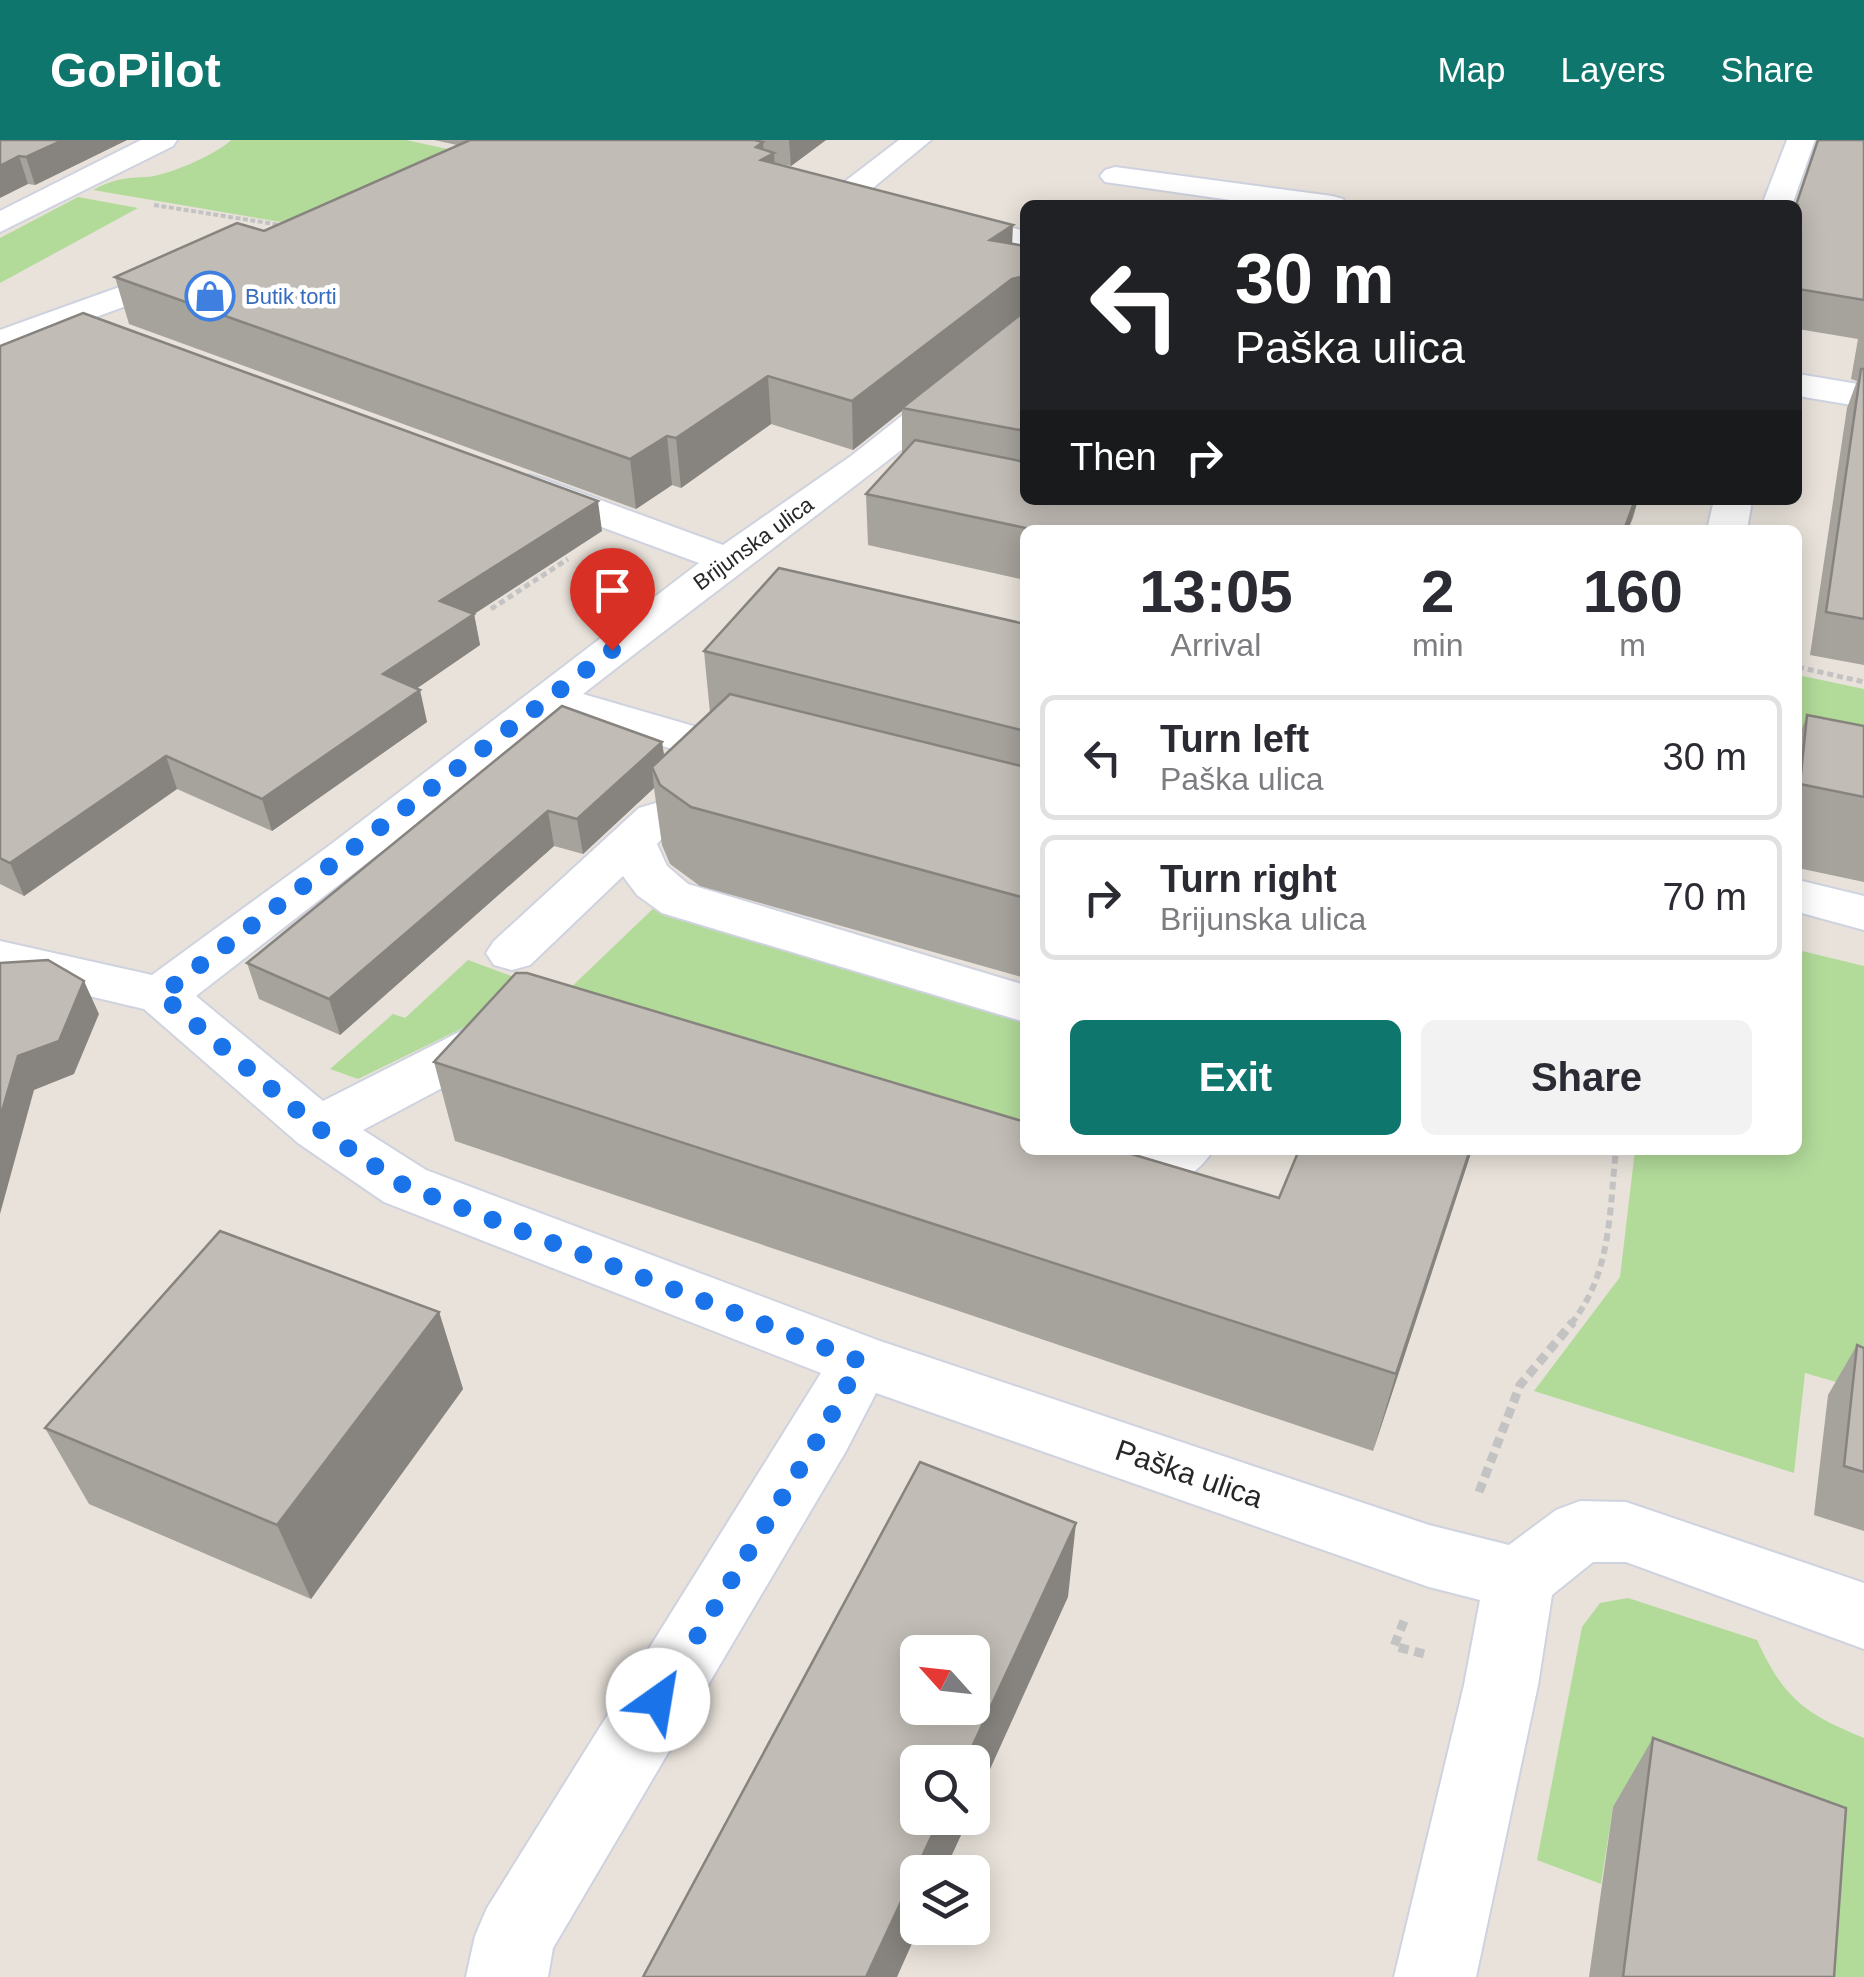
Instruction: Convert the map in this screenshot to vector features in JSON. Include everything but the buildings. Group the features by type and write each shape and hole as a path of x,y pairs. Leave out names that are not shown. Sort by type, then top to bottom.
{"street":[{"path":"0,223 163,140"},
{"path":"846,195 917,140"},
{"path":"1779,200 1801,140"},
{"path":"1136,152 1106,187 1269,200"},
{"path":"812,186 882,204"},
{"path":"918,214 1020,240"},
{"path":"0,342 217,262"},
{"path":"67,316 124,338"},
{"name":"Brijunska ulica","path":"161,995 728,560 864,464 1020,340"},
{"path":"1802,386 1864,396"},
{"path":"864,464 910,473"},
{"path":"488,472 728,560"},
{"path":"549,698 802,770"},
{"path":"512,952 727,751"},
{"path":"632,842 642,872 658,889 680,901 1020,1003"},
{"path":"1802,897 1864,913"},
{"name":"Paška ulica","path":"0,958 161,995 318,1128 405,1186 860,1361 1428,1556 1519,1579"},
{"path":"318,1128 499,1032 547,1030"},
{"path":"1059,1155 1141,1176 1176,1155"},
{"path":"511,1956 823,1431 860,1361"},
{"path":"1435,1977 1501,1685 1519,1579 1580,1531 1626,1532 1864,1616"}],"path":[{"path":"66,189 281,225"},
{"path":"491,609 623,522"},
{"path":"1802,669 1864,682"},
{"path":"1476,1496 1488,1479 1498,1434 1521,1384 1564,1334 1599,1280 1615,1155"},
{"path":"1407,1613 1394,1646 1437,1658"}],"green space":[{"path":"231,140 406,140 480,156 281,222 93,190 119,180 177,169"},
{"path":"78,197 138,208 0,283 0,238"},
{"path":"1802,676 1864,689 1864,797 1802,783"},
{"path":"659,903 1020,1013 1020,1126 473,1023 358,1079 330,1069 393,1014 405,1018 468,960 563,995"},
{"path":"1802,951 1864,966 1864,1390 1805,1373 1794,1473 1534,1391 1620,1277 1634,1155 1802,1155"},
{"path":"1628,1598 1757,1640 1777,1677 1799,1702 1826,1721 1864,1738 1864,1977 1785,1977 1613,1807 1601,1884 1537,1860 1582,1627 1600,1603"}],"place":[{"name":"Butik torti","path":"210,296"}],"route":[{"path":"612,650 348,856 161,995 318,1128 405,1186 860,1361 823,1431 658,1700"}]}
